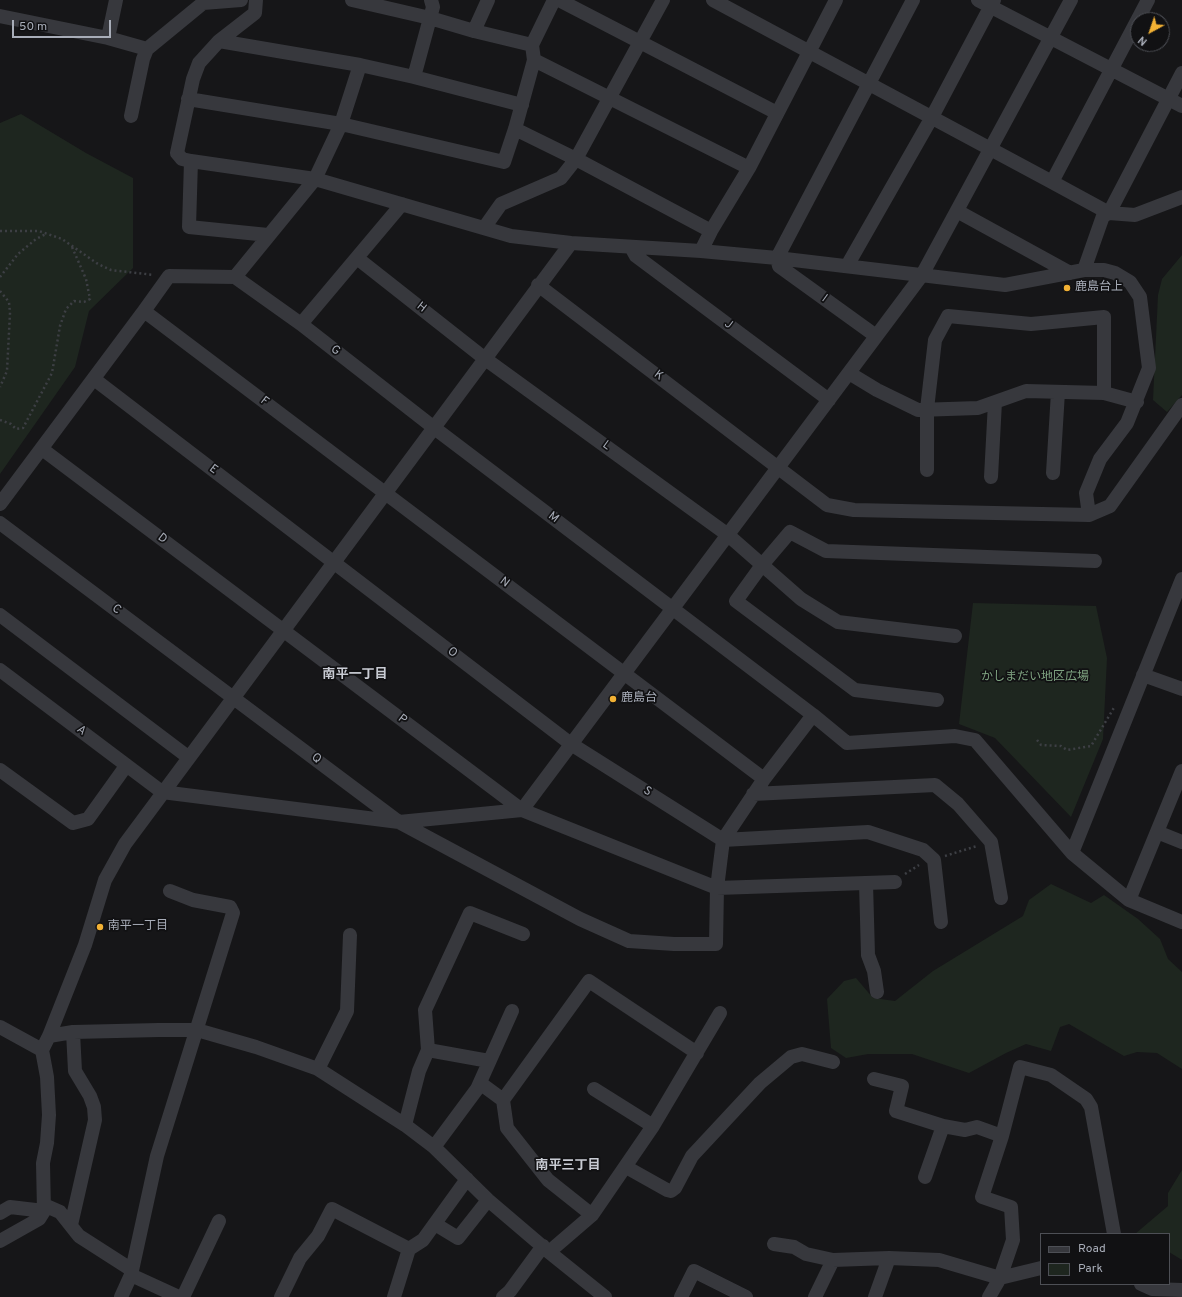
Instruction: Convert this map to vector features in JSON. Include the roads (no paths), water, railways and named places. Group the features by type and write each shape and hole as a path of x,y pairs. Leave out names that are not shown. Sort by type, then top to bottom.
{"street":[{"path":"108,38 116,0"},
{"path":"131,116 143,59 147,49 203,3 241,0"},
{"path":"256,0 254,14 219,41 199,63 193,78 177,153 182,159 315,179 511,236 571,243 701,251 776,258 1005,285 1084,270 1104,270 1115,273 1130,282 1140,297 1149,368 1137,402 1127,423 1100,459 1086,493 1089,515 1110,506 1182,405"},
{"path":"352,0 430,18 474,31 532,45"},
{"path":"414,77 434,7 431,0"},
{"path":"474,31 488,0"},
{"path":"188,99 341,124 504,162 516,129 534,60 532,45 554,0"},
{"path":"559,0 777,114"},
{"path":"484,228 501,204 561,178 576,159 663,0"},
{"path":"713,0 810,51 1109,214"},
{"path":"701,251 710,231 749,168 836,0"},
{"path":"776,258 870,84 913,0"},
{"path":"978,0 992,3 1050,38 1182,106"},
{"path":"522,810 922,275 1071,0"},
{"path":"1052,182 1148,0"},
{"path":"847,266 932,117 992,3"},
{"path":"0,16 108,38 147,49"},
{"path":"219,41 414,77 522,105"},
{"path":"534,60 749,168"},
{"path":"0,504 94,379 168,276 235,277 315,179 341,124 360,66"},
{"path":"1109,214 1182,73"},
{"path":"516,129 576,159 710,231"},
{"path":"191,161 189,228 268,235"},
{"path":"1084,270 1103,216 1109,214 1135,216 1182,197"},
{"path":"302,324 402,204"},
{"path":"957,211 1070,273"},
{"path":"0,1241 39,1219 44,1208 43,1163 47,1143 49,1115 48,1077 42,1050 85,945 111,869 125,844 384,492 571,243"},
{"name":"J","path":"631,247 636,256 829,400"},
{"name":"H","path":"357,258 484,358"},
{"name":"I","path":"776,258 779,266 876,336"},
{"name":"G","path":"235,277 302,324 433,427"},
{"name":"K","path":"538,285 827,505 854,510 1089,515"},
{"name":"F","path":"144,311 384,492"},
{"path":"927,470 928,409 935,340 948,316 1031,324 1104,317 1104,393"},
{"name":"L","path":"484,358 728,535 801,598 838,622 955,636"},
{"path":"849,373 876,390 918,410 978,408 1026,391 1104,393 1137,402"},
{"name":"E","path":"94,379 333,562"},
{"path":"1053,473 1058,392"},
{"path":"991,477 995,402"},
{"name":"M","path":"433,427 848,743 956,736 975,740 1072,853 1129,900 1182,922"},
{"name":"D","path":"42,449 282,630"},
{"name":"N","path":"384,492 764,779"},
{"name":"C","path":"0,524 233,696"},
{"path":"937,700 855,690 736,601 762,565 790,532 826,551 1095,561"},
{"name":"O","path":"333,562 571,744"},
{"path":"1072,853 1182,579"},
{"path":"0,615 188,757"},
{"name":"P","path":"282,630 522,810"},
{"name":"A","path":"0,670 162,792"},
{"path":"1143,675 1182,690"},
{"name":"Q","path":"233,696 399,822"},
{"path":"399,822 580,919 629,941 674,944 716,944 717,888 722,840 753,794 813,715"},
{"name":"S","path":"571,744 722,840"},
{"path":"0,770 73,822 88,819 126,766"},
{"path":"1129,900 1182,771"},
{"path":"753,794 935,785 958,804 991,842 1001,898"},
{"path":"162,792 399,822 522,810 717,888 895,882"},
{"path":"722,840 868,832 923,850 933,858 941,922"},
{"path":"1157,832 1182,842"},
{"path":"866,883 868,955 874,971 877,992"},
{"path":"121,1297 132,1272 158,1156 234,913 230,907 193,900 170,891"},
{"path":"405,1125 419,1071 428,1050 425,1010 470,913 523,934"},
{"path":"318,1069 347,1011 350,935"},
{"path":"502,1100 589,981 697,1054"},
{"path":"434,1147 480,1084 512,1010"},
{"path":"503,1297 510,1291 546,1249 592,1215 653,1126 720,1013"},
{"path":"0,1027 42,1050"},
{"path":"49,1036 73,1032 197,1030 256,1047 318,1069 405,1125 434,1147 488,1200 605,1297"},
{"path":"71,1225 95,1120 94,1107 90,1096 75,1071 73,1032"},
{"path":"428,1050 489,1061"},
{"path":"626,1167 666,1190 671,1191 675,1188 692,1156 760,1083 791,1057 802,1054 833,1062"},
{"path":"989,1297 1000,1278 1013,1240 1011,1207 982,1197 1002,1136 1020,1067 1051,1075 1086,1099 1091,1107 1114,1233"},
{"path":"874,1078 902,1086 896,1111 943,1126 965,1130 977,1127 1002,1136"},
{"path":"480,1084 502,1100 507,1128 548,1180 592,1215"},
{"path":"594,1089 653,1126"},
{"path":"925,1177 943,1126"},
{"path":"394,1297 409,1249 423,1240 468,1179"},
{"path":"435,1224 458,1238 488,1200"},
{"path":"0,1213 10,1207 44,1208 60,1212 79,1236 132,1272 178,1297"},
{"path":"281,1297 300,1258 318,1236 332,1209 409,1249"},
{"path":"183,1297 219,1221"},
{"path":"774,1244 794,1247 806,1254 833,1260 889,1258 939,1260 1000,1278 1040,1268"},
{"path":"875,1297 889,1258"},
{"path":"815,1297 833,1260"},
{"path":"681,1297 694,1271 746,1297"},
{"path":"1143,1285 1152,1289 1182,1290"}],"place":[{"name":"鹿島台上","path":"1067,288"},
{"name":"鹿島台","path":"613,699"},
{"name":"南平一丁目","path":"100,927"}],"district":[{"name":"南平一丁目","path":"355,675"},
{"name":"南平三丁目","path":"568,1166"}],"park label":[{"name":"かしまだい地区広場","path":"1035,678"}]}
